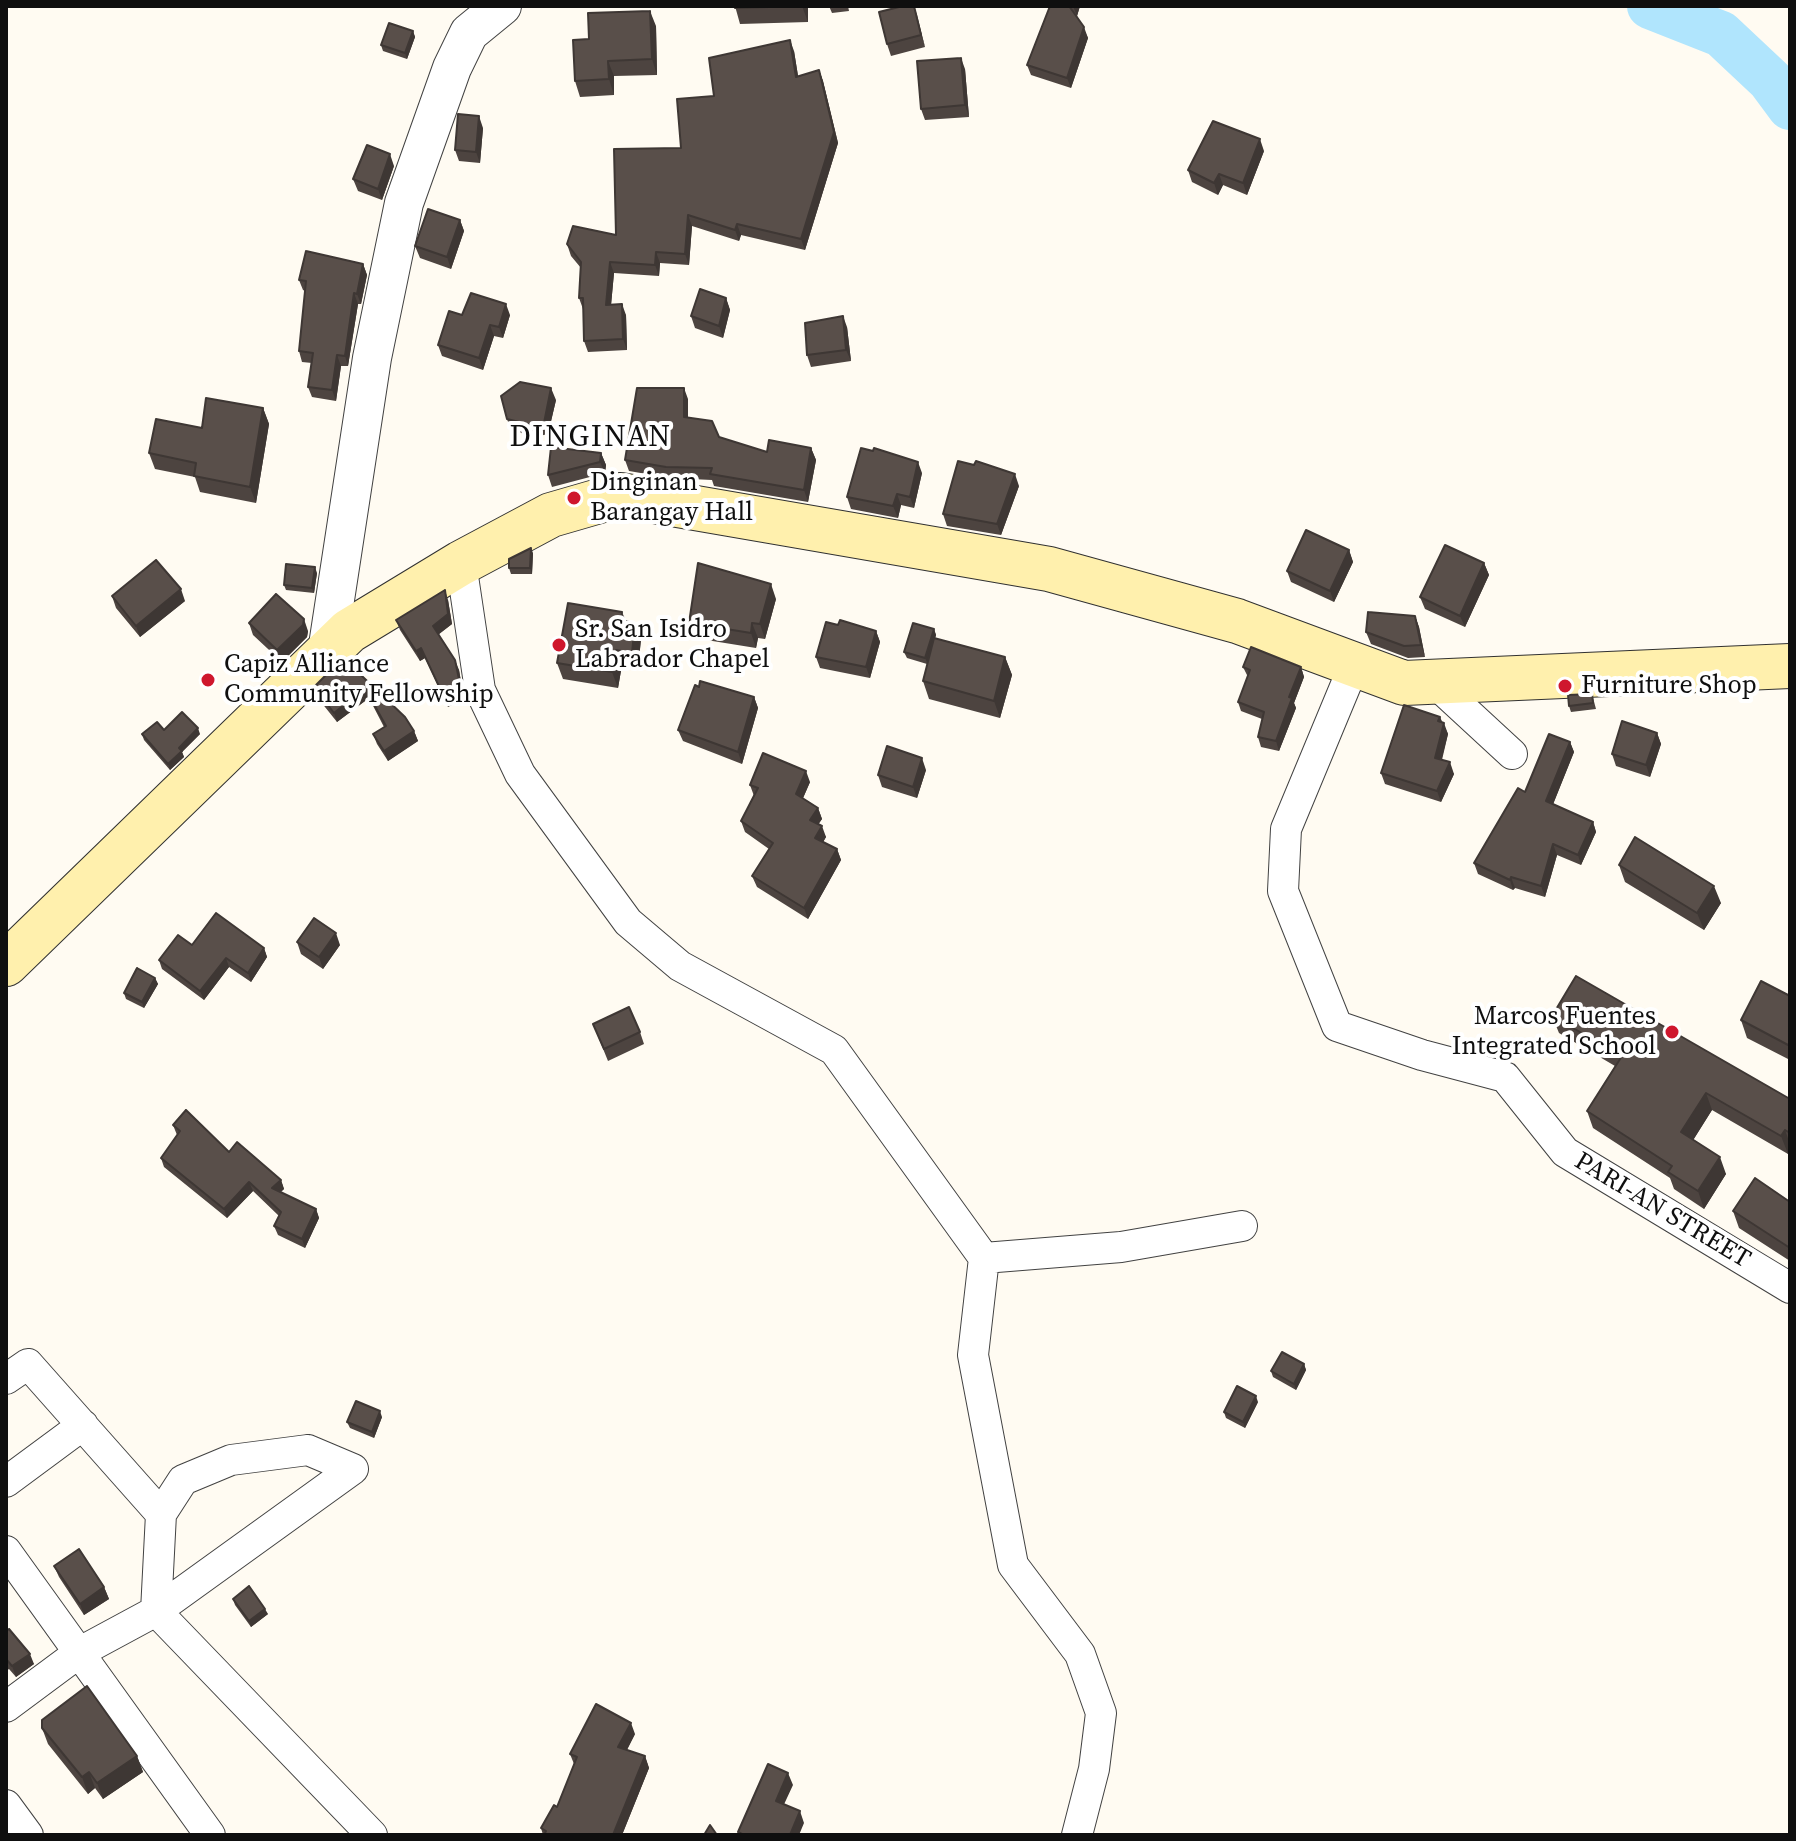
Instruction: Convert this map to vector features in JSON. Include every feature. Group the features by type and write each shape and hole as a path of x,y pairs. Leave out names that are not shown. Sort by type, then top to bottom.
{"main road":[{"path":"6,964 349,631 461,563 551,515 620,495 1049,569 1237,621 1404,683 1790,666"}],"street":[{"path":"327,652 372,358 404,203 452,68 469,33 502,6"},
{"path":"461,563 480,690 520,774 628,922 680,966 834,1050 984,1258 973,1355 1013,1565 1080,1654 1101,1713 1094,1769 1077,1835"},
{"name":"PARI-AN STREET","path":"1355,663 1286,829 1283,891 1337,1026 1422,1055 1505,1077 1565,1152 1790,1288"},
{"path":"1434,682 1512,754"},
{"path":"984,1258 1121,1247 1242,1226"},
{"path":"6,1379 28,1364 161,1514"},
{"path":"6,1482 83,1425"},
{"path":"6,1707 80,1652 156,1611 353,1469 308,1450 231,1460 183,1480 161,1514 156,1611 372,1835"},
{"path":"6,1551 210,1835"},
{"path":"6,1805 28,1835"}],"building":[{"path":"735,6 802,6 735,8"},
{"path":"914,6 921,35 887,44 879,12"},
{"path":"1050,6 1069,6 1084,27 1067,78 1027,65"},
{"path":"650,11 652,59 608,61 609,79 575,81 573,40 589,39 588,13"},
{"path":"389,23 413,31 405,53 381,45"},
{"path":"790,40 796,77 819,70 834,132 801,239 737,224 735,230 688,215 685,254 656,252 655,265 610,262 606,305 622,304 623,339 584,341 583,298 579,298 581,262 567,244 573,226 616,235 614,149 681,148 677,99 714,96 709,58"},
{"path":"961,58 965,105 921,109 917,61"},
{"path":"458,114 479,116 476,152 455,150"},
{"path":"1213,121 1260,139 1243,183 1219,174 1214,183 1188,170"},
{"path":"367,145 390,154 378,189 353,179"},
{"path":"428,209 460,220 447,257 415,246"},
{"path":"306,251 363,264 357,294 354,293 345,356 337,355 332,390 308,387 313,353 299,351 306,281 299,280"},
{"path":"700,289 726,298 719,326 691,316"},
{"path":"471,293 506,304 499,327 490,325 479,358 438,345 449,311 462,315"},
{"path":"843,316 846,350 807,355 805,323"},
{"path":"520,382 551,388 544,423 531,425 507,419 501,396"},
{"path":"637,388 684,388 684,417 712,421 719,437 767,452 769,440 811,448 804,490 710,474 712,468 666,467 625,460"},
{"path":"206,398 263,408 250,487 194,476 196,463 149,453 156,419 202,428"},
{"path":"551,447 601,453 600,462 548,475"},
{"path":"861,448 873,451 874,448 918,462 910,497 897,494 893,506 847,497"},
{"path":"958,461 974,465 976,461 1015,474 997,524 943,514"},
{"path":"1306,530 1349,550 1330,591 1287,571"},
{"path":"1445,545 1484,563 1460,616 1420,597"},
{"path":"531,548 530,568 509,568 509,559"},
{"path":"156,560 181,589 136,626 112,596"},
{"path":"698,563 771,584 760,624 752,623 751,633 689,623"},
{"path":"286,564 315,567 312,588 284,585"},
{"path":"445,590 448,614 433,626 455,660 461,689 444,697 421,648 416,651 396,620"},
{"path":"276,594 304,619 303,625 277,650 249,623"},
{"path":"568,603 622,612 621,620 635,623 632,653 616,650 612,672 557,663"},
{"path":"1368,612 1415,616 1421,645 1404,646 1366,632"},
{"path":"840,620 876,631 866,667 816,657 826,622 838,625"},
{"path":"913,623 934,629 925,658 904,652"},
{"path":"934,638 1005,657 994,701 923,681"},
{"path":"1251,647 1301,667 1276,741 1258,737 1264,712 1238,702 1250,670 1243,667"},
{"path":"343,658 405,717 414,731 384,751 373,734 386,726 365,688 334,713 314,687"},
{"path":"700,681 754,697 738,752 678,730 695,685 699,687"},
{"path":"1592,694 1593,703 1569,706 1568,695"},
{"path":"1404,705 1440,717 1438,721 1444,723 1435,758 1450,762 1437,791 1381,773"},
{"path":"182,712 198,728 179,748 182,751 168,764 142,734 157,722 164,730"},
{"path":"1622,721 1657,733 1646,765 1612,754"},
{"path":"1549,734 1570,742 1546,801 1593,822 1578,855 1553,844 1541,886 1511,877 1510,880 1474,863 1518,788 1525,792"},
{"path":"887,746 922,758 913,787 878,775"},
{"path":"763,753 806,771 796,794 818,808 810,820 822,826 815,838 837,849 804,908 752,876 773,843 741,821 758,788 750,785"},
{"path":"1635,837 1714,886 1697,913 1619,865"},
{"path":"216,913 264,948 248,973 226,958 200,991 159,960 178,935 192,945"},
{"path":"314,918 336,933 319,957 297,942"},
{"path":"137,968 155,978 142,1002 124,993"},
{"path":"1576,976 1790,1099 1790,1133 1785,1130 1781,1136 1706,1093 1681,1132 1720,1157 1698,1191 1668,1172 1672,1166 1587,1111 1622,1056 1552,1016"},
{"path":"1761,981 1790,996 1790,1046 1741,1020"},
{"path":"629,1007 640,1032 604,1049 593,1024"},
{"path":"186,1110 229,1152 237,1142 281,1180 272,1188 316,1209 302,1239 274,1226 281,1212 249,1182 224,1209 161,1158 180,1131 173,1125"},
{"path":"1755,1178 1790,1202 1790,1248 1733,1211"},
{"path":"1282,1352 1304,1364 1294,1384 1271,1371"},
{"path":"1237,1386 1256,1396 1243,1422 1224,1412"},
{"path":"356,1401 380,1411 372,1432 347,1422"},
{"path":"79,1549 104,1587 80,1604 54,1566"},
{"path":"249,1586 265,1609 249,1621 233,1599"},
{"path":"9,1629 30,1654 12,1666 6,1659 6,1631"},
{"path":"87,1686 137,1756 97,1783 89,1772 82,1777 42,1728 42,1720"},
{"path":"596,1704 631,1723 618,1747 645,1756 613,1835 544,1835 546,1831 541,1828 554,1805 557,1807 577,1757 570,1754"},
{"path":"768,1764 788,1773 776,1801 800,1811 790,1835 744,1835 738,1832"},
{"path":"710,1825 717,1835 704,1835"}],"waterway":[{"path":"1650,6 1721,34 1770,80 1790,107"}],"place":[{"name":"Dinginan Barangay Hall","path":"574,498"},
{"name":"Sr. San Isidro Labrador Chapel","path":"559,645"},
{"name":"Capiz Alliance Community Fellowship","path":"208,680"},
{"name":"Furniture Shop","path":"1565,686"},
{"name":"Marcos Fuentes Integrated School","path":"1672,1032"}],"district":[{"name":"DINGINAN","path":"591,438"}]}
